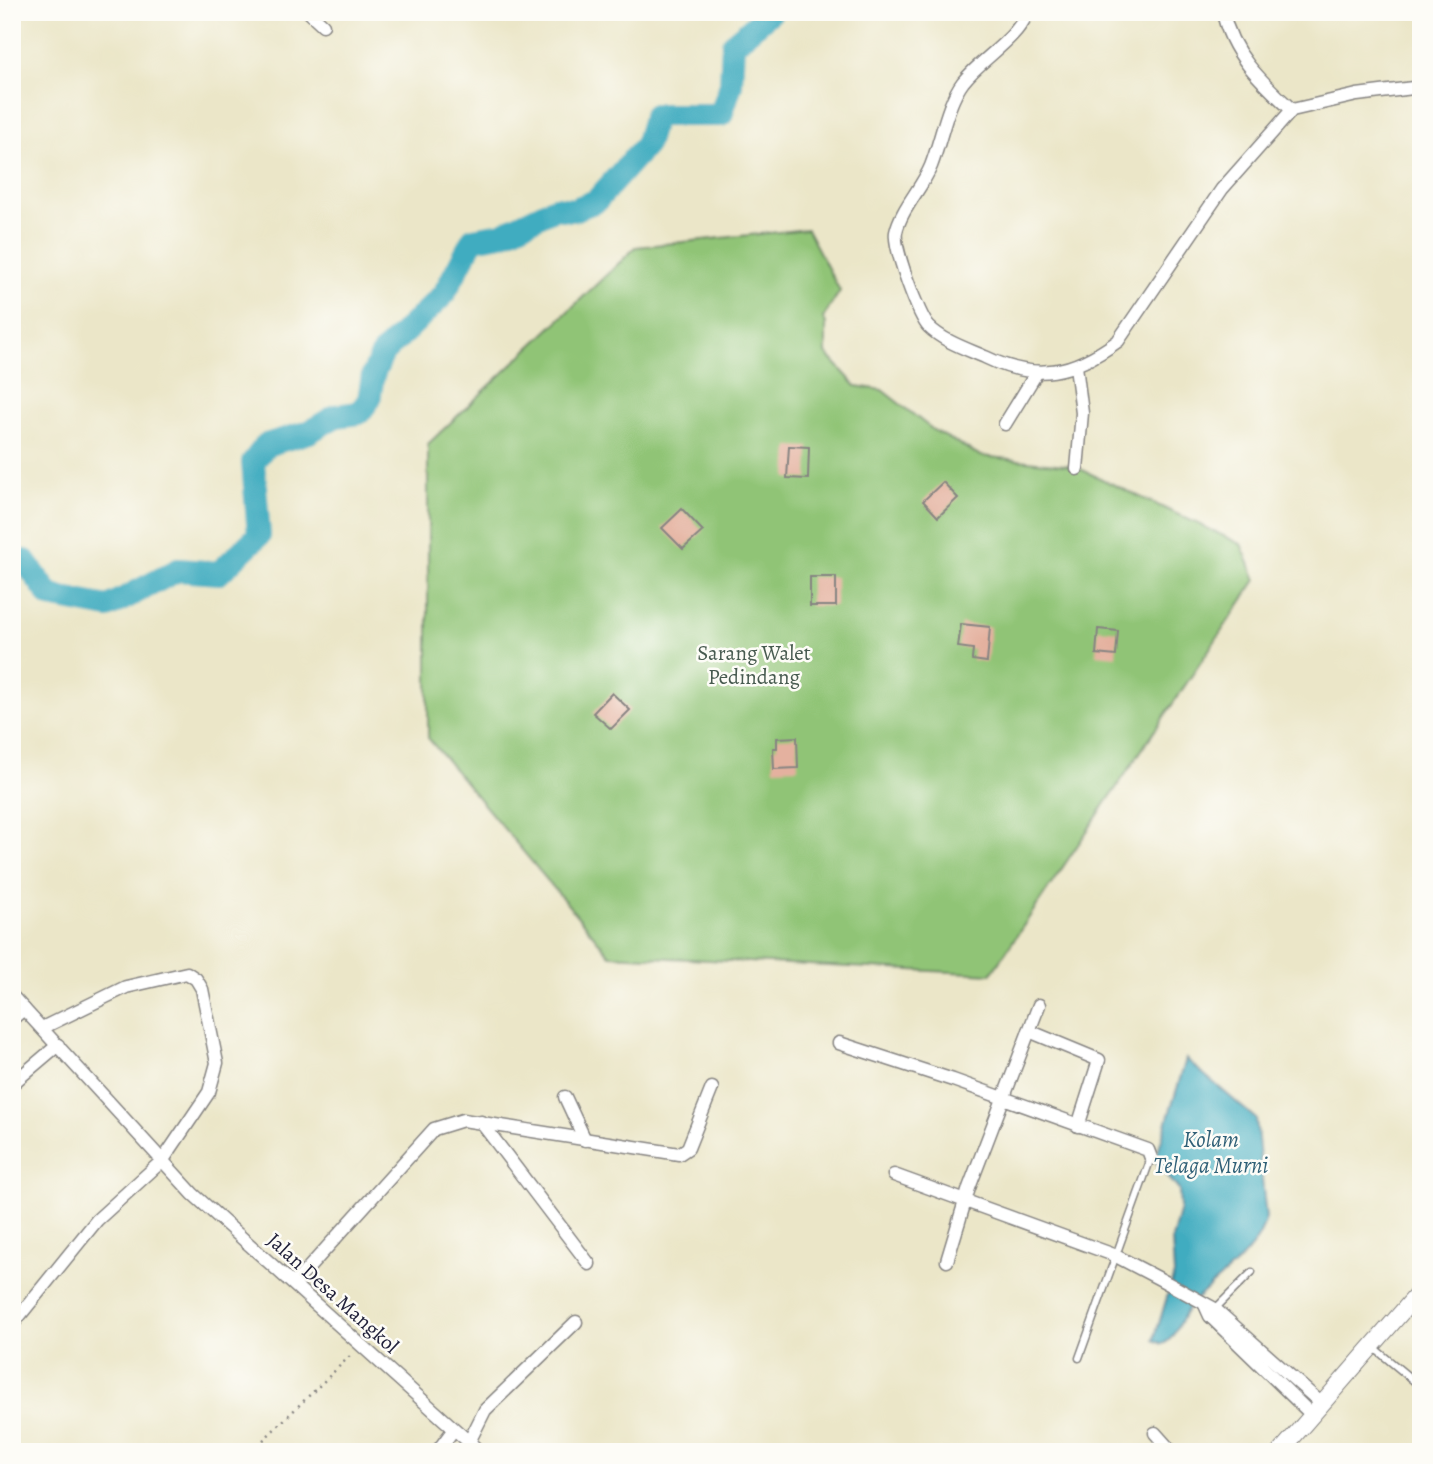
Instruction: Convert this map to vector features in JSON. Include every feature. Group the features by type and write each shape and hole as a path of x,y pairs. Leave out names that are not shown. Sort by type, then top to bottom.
{"main road":[{"path":"1280,1452 1421,1290"}],"street":[{"path":"309,12 323,25"},
{"path":"1028,12 1017,30 961,85 929,171 896,232 898,260 927,325 996,363 1022,373 1076,366 1118,341 1222,189 1292,110 1357,95 1421,87"},
{"path":"1223,12 1227,32 1247,65 1292,110"},
{"path":"1076,366 1080,380 1082,413 1076,469"},
{"path":"1005,424 1037,372"},
{"path":"12,1325 97,1220 163,1160 186,1128 215,1078 215,1047 202,989 196,979 187,973 126,987 42,1028"},
{"name":"Jalan Desa Mangkol","path":"12,996 193,1194 480,1452"},
{"path":"947,1261 964,1202 1039,1005"},
{"path":"12,1019 24,1009"},
{"path":"1029,1031 1099,1060 1078,1126"},
{"path":"839,1043 1004,1097 1148,1150 1151,1158"},
{"path":"12,1084 58,1045"},
{"path":"294,1284 434,1129 463,1120 679,1154 684,1153 712,1088"},
{"path":"565,1097 585,1140"},
{"path":"481,1122 589,1264"},
{"path":"894,1175 1114,1255 1158,1278 1207,1308 1317,1409"},
{"path":"469,1442 485,1410 576,1322"},
{"path":"437,1452 454,1429"},
{"path":"1155,1433 1171,1452"}],"lane":[{"path":"1079,1358 1151,1158"},
{"path":"1207,1308 1252,1272"},
{"path":"1373,1348 1421,1387"}],"path":[{"path":"253,1450 361,1345"}],"green space":[{"name":"Sarang Walet Pedindang","path":"807,229 840,291 823,318 826,323 826,353 856,386 882,390 933,430 981,456 1074,466 1241,544 1256,580 991,974 610,955 428,738 428,444 636,247"}],"water":[{"name":"Kolam Telaga Murni","path":"1186,1059 1256,1119 1266,1218 1261,1232 1244,1256 1199,1296 1189,1307 1171,1338 1162,1344 1154,1340 1174,1274 1172,1239 1180,1208 1179,1190 1155,1161"}],"building":[{"path":"789,446 809,447 808,479 787,478"},
{"path":"943,482 958,498 938,517 923,501"},
{"path":"682,509 703,531 683,549 662,528"},
{"path":"810,577 836,577 836,606 810,606"},
{"path":"961,624 990,627 987,662 972,660 973,649 958,647"},
{"path":"1098,629 1118,631 1116,656 1096,654"},
{"path":"612,693 630,710 611,729 593,713"},
{"path":"797,737 798,768 774,769 773,748 777,748 777,738"}],"waterway":[{"path":"12,561 25,561 50,596 108,607 178,570 219,573 259,535 253,462 266,445 309,432 336,416 359,413 369,400 373,375 383,353 444,294 473,239 502,234 555,208 573,210 596,201 646,145 655,115 721,115 731,84 733,44 771,12"}]}
